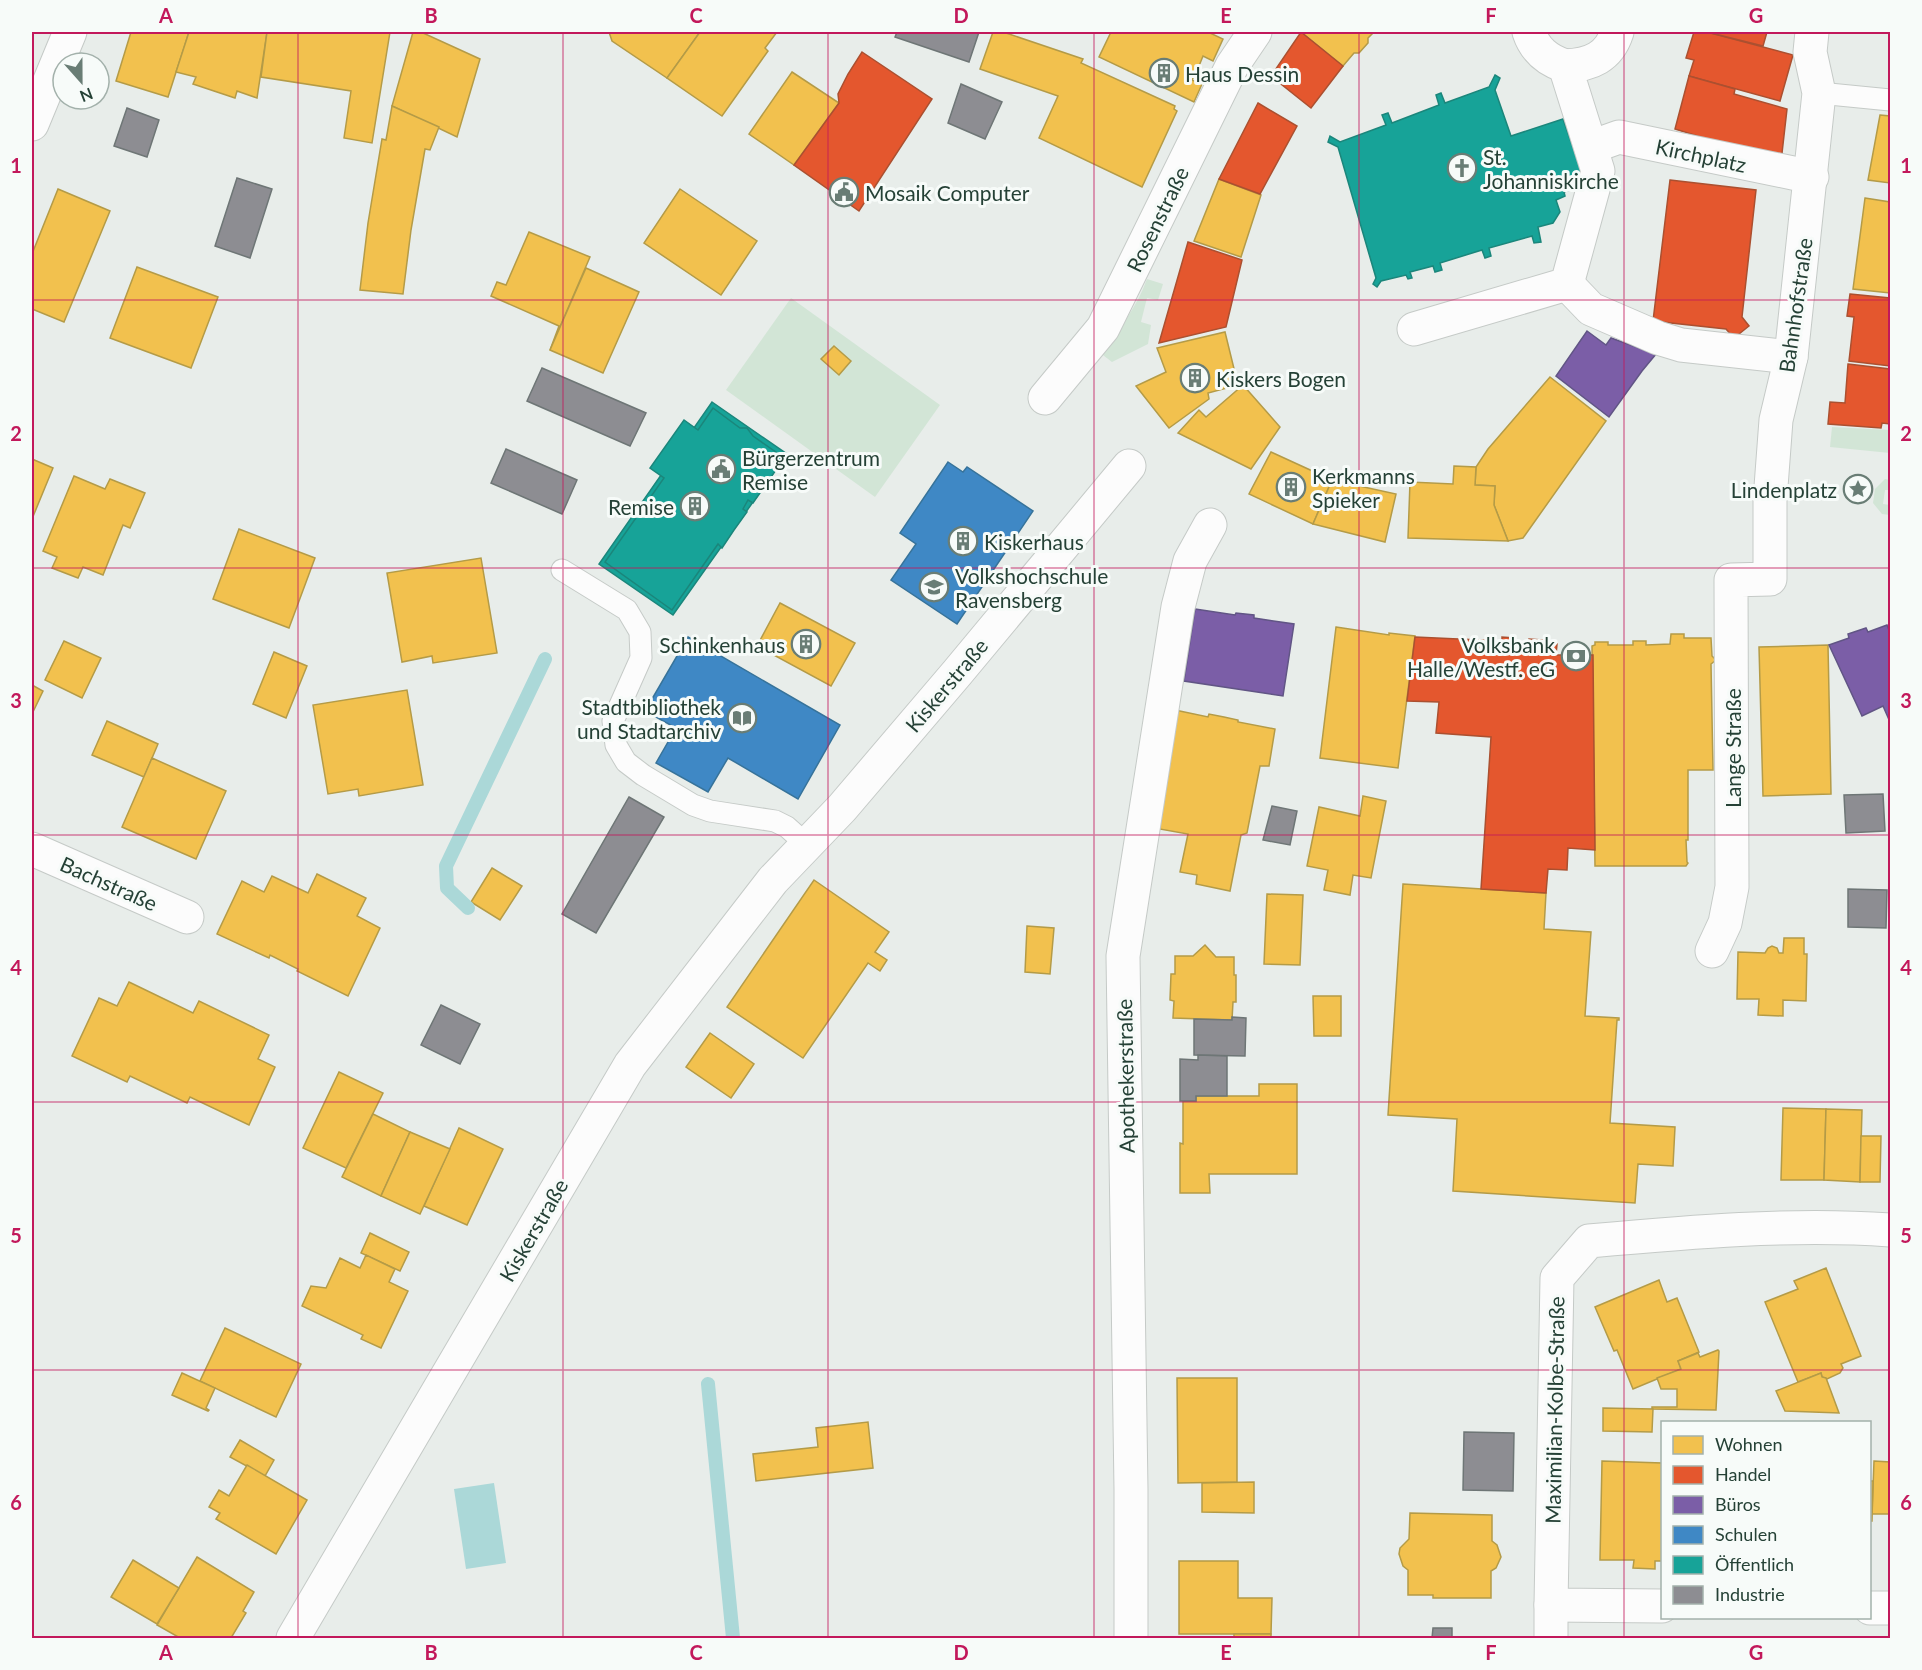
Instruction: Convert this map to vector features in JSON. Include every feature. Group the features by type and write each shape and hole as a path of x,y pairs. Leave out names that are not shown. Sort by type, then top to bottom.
{"street":[{"path":"32,124 70,32"},
{"name":"Rosenstraße","path":"1045,398 1103,328 1232,66 1255,32"},
{"path":"1529,32 1540,52 1552,61 1565,66 1580,66 1594,61 1606,52 1617,32"},
{"name":"Bahnhofstraße","path":"1770,579 1770,500 1776,420 1791,357 1812,177 1819,93 1810,52 1812,32"},
{"path":"1565,66 1598,171 1567,284"},
{"name":"Kirchplatz","path":"1591,147 1619,137 1812,177"},
{"path":"1414,329 1567,284"},
{"path":"1567,284 1591,309 1658,338 1681,345 1791,357"},
{"name":"Kiskerstraße","path":"293,1638 630,1065 659,1024 773,880 842,808 1129,466"},
{"name":"Apothekerstraße","path":"1131,1638 1123,956 1178,607 1190,561 1210,525"},
{"name":"Lange Straße","path":"1712,951 1725,923 1732,888 1731,580 1770,579"},
{"name":"Bachstraße","path":"32,849 187,917"},
{"name":"Maximilian-Kolbe-Straße","path":"1551,1638 1557,1278 1589,1241 1696,1232 1849,1227 1890,1230"},
{"path":"1551,1605 1661,1606"},
{"path":"1871,1608 1890,1608"}],"lane":[{"path":"1819,93 1890,100"},
{"path":"562,570 627,610 640,632 641,658 614,721 616,745 626,762 693,805 710,811 775,821 787,826 806,844"}],"green space":[{"path":"1147,279 1163,284 1158,300 1147,298 1141,322 1151,325 1148,344 1112,362 1099,352 1127,318"},
{"path":"791,298 940,405 875,497 726,390"},
{"path":"1832,427 1890,430 1890,453 1830,447"},
{"path":"1885,479 1890,480 1890,490 1885,490 1883,504 1890,505 1890,515 1882,514 1873,503 1875,489"}],"water":[{"path":"494,1483 506,1563 466,1569 454,1489"}],"building: Wohnen":[{"path":"131,32 189,32 168,97 116,81"},
{"path":"189,32 267,32 257,98 237,91 235,98 193,84 196,77 176,72"},
{"path":"267,32 390,32 372,143 344,138 351,91 261,77"},
{"path":"413,32 421,32 480,59 457,137 392,106"},
{"path":"609,32 700,32 667,78 612,41"},
{"path":"700,32 777,32 765,48 768,51 722,116 667,78"},
{"path":"993,32 1003,32 1083,59 1081,63 1175,106 1174,109 1177,111 1142,187 1039,138 1058,96 980,69"},
{"name":"Haus Dessin","path":"1111,32 1208,32 1223,39 1213,61 1203,56 1192,80 1202,84 1194,102 1099,57"},
{"path":"1301,32 1374,32 1359,53 1354,53 1343,66"},
{"path":"792,72 839,103 794,165 749,134"},
{"path":"392,106 439,127 430,150 425,149 403,294 360,290 382,139 386,140"},
{"path":"1880,115 1890,116 1890,183 1868,180"},
{"path":"1219,179 1261,195 1241,257 1194,241"},
{"path":"58,189 110,211 64,322 32,309 32,254"},
{"path":"680,189 757,241 721,295 644,243"},
{"path":"1865,198 1890,202 1890,293 1853,289"},
{"path":"529,232 590,257 550,350 559,326 491,296 497,282 506,285"},
{"path":"137,267 218,297 191,368 110,338"},
{"path":"586,268 639,292 603,373 550,350"},
{"name":"Kiskers Bogen","path":"1225,332 1238,385 1208,393 1209,399 1169,428 1136,386 1166,372 1157,348"},
{"path":"834,346 851,361 839,375 821,359"},
{"path":"1550,377 1606,421 1523,538 1508,541 1494,505 1495,486 1475,485 1476,467 1488,449"},
{"path":"1243,385 1280,427 1251,469 1178,433 1199,410 1206,417"},
{"name":"Kerkmanns Spieker","path":"1271,452 1332,480 1313,524 1249,494"},
{"path":"32,459 53,468 32,519"},
{"path":"1454,466 1476,467 1475,485 1495,486 1494,505 1508,541 1408,538 1410,482 1453,484"},
{"path":"74,476 105,489 110,479 145,493 130,528 123,525 103,575 83,567 78,578 52,568 57,557 43,551"},
{"path":"1332,480 1396,494 1385,542 1313,524"},
{"path":"239,529 315,558 289,628 213,599"},
{"path":"481,558 497,653 433,663 432,656 402,662 387,573"},
{"name":"Schinkenhaus","path":"780,603 855,643 831,686 757,646"},
{"path":"1336,627 1389,635 1389,633 1415,636 1398,768 1320,758"},
{"path":"1671,634 1684,634 1684,638 1711,638 1712,656 1716,660 1711,664 1713,770 1688,770 1688,840 1686,840 1688,863 1686,866 1595,866 1592,646 1595,642 1608,642 1608,645 1633,645 1633,641 1646,641 1646,645 1670,644"},
{"path":"64,641 101,658 82,698 45,680"},
{"path":"1828,645 1831,794 1763,796 1759,647"},
{"path":"274,652 307,666 286,718 253,704"},
{"path":"32,685 43,691 32,714"},
{"path":"407,690 423,785 359,796 358,789 328,794 313,705"},
{"path":"1175,710 1208,717 1209,714 1275,729 1269,766 1260,766 1247,833 1241,835 1230,891 1196,884 1197,875 1180,872 1188,834 1154,828"},
{"path":"107,721 158,744 144,777 92,755"},
{"path":"152,758 226,791 196,859 122,827"},
{"path":"1363,796 1386,801 1371,878 1353,875 1350,895 1324,890 1328,870 1307,866 1319,807 1360,816"},
{"path":"492,868 522,886 500,920 471,902"},
{"path":"317,874 366,898 357,916 380,928 348,996 270,955 269,958 217,934 242,881 264,892 272,876 308,893"},
{"path":"814,880 889,932 875,952 887,960 880,971 868,963 803,1058 727,1007"},
{"path":"1403,884 1546,893 1544,929 1591,932 1585,1016 1619,1018 1617,1020 1610,1123 1675,1127 1673,1166 1638,1164 1635,1203 1453,1191 1457,1119 1388,1115"},
{"path":"1267,894 1303,895 1300,965 1264,964"},
{"path":"1027,926 1054,928 1050,974 1025,972"},
{"path":"1784,938 1804,938 1804,954 1807,954 1806,1001 1783,1000 1783,1016 1758,1015 1759,999 1737,999 1738,952 1765,953 1772,946 1777,948 1779,953 1783,953"},
{"path":"1205,945 1216,957 1234,957 1236,1002 1233,1002 1232,1020 1173,1018 1174,1001 1170,1000 1171,974 1175,974 1175,956 1193,956"},
{"path":"129,982 193,1013 199,1001 269,1035 258,1059 275,1067 249,1125 190,1097 187,1103 130,1076 127,1082 72,1056 99,998 117,1006"},
{"path":"1313,996 1341,996 1341,1036 1314,1036"},
{"path":"710,1033 754,1064 731,1098 686,1067"},
{"path":"339,1072 383,1093 346,1168 303,1148"},
{"path":"1259,1084 1297,1084 1297,1174 1209,1174 1210,1193 1180,1193 1183,1101 1196,1101 1196,1096 1259,1096"},
{"path":"1783,1108 1826,1109 1824,1180 1781,1180"},
{"path":"1826,1109 1862,1110 1860,1182 1824,1180"},
{"path":"373,1114 410,1132 381,1196 342,1177"},
{"path":"459,1128 503,1149 467,1225 424,1206"},
{"path":"410,1132 450,1149 420,1214 381,1196"},
{"path":"1861,1136 1881,1136 1880,1182 1860,1182"},
{"path":"370,1233 409,1252 400,1271 361,1253"},
{"path":"366,1255 395,1269 389,1282 408,1291 381,1348 361,1339 363,1335 302,1306 311,1286 326,1288 340,1258 360,1268"},
{"path":"1826,1268 1861,1356 1841,1364 1843,1368 1840,1373 1827,1379 1822,1377 1821,1373 1798,1382 1765,1302 1798,1289 1794,1281"},
{"path":"1659,1280 1667,1302 1677,1298 1699,1352 1678,1361 1681,1369 1633,1389 1617,1350 1614,1351 1595,1307"},
{"path":"225,1328 301,1364 276,1417 200,1381"},
{"path":"1718,1350 1716,1410 1652,1409 1652,1407 1677,1407 1677,1389 1661,1389 1657,1378 1681,1369 1678,1361 1698,1353 1700,1357"},
{"path":"182,1373 215,1388 206,1408 208,1411 172,1395"},
{"path":"1821,1373 1822,1377 1826,1378 1839,1413 1785,1411 1776,1391"},
{"path":"1177,1378 1237,1378 1237,1482 1178,1483"},
{"path":"1603,1408 1653,1409 1652,1432 1603,1431"},
{"path":"868,1422 873,1468 756,1481 753,1454 818,1447 816,1428"},
{"path":"240,1440 274,1460 265,1476 230,1457"},
{"path":"1602,1461 1661,1463 1661,1561 1655,1561 1655,1569 1633,1568 1634,1560 1600,1560"},
{"path":"1874,1461 1890,1462 1890,1514 1872,1514"},
{"path":"247,1465 307,1500 276,1554 216,1519 220,1513 209,1507 219,1490 229,1496"},
{"path":"1871,1481 1873,1481 1872,1521"},
{"path":"1254,1482 1254,1513 1202,1512 1202,1483"},
{"path":"1410,1513 1492,1515 1492,1541 1497,1545 1501,1557 1496,1568 1491,1571 1491,1598 1433,1598 1433,1595 1408,1595 1408,1570 1403,1566 1399,1554 1400,1548 1409,1539"},
{"path":"197,1557 254,1592 243,1611 246,1613 231,1638 180,1638 157,1625"},
{"path":"133,1560 179,1588 157,1624 111,1597"},
{"path":"1179,1561 1238,1561 1238,1598 1272,1598 1271,1634 1179,1634"},
{"path":"1234,1634 1271,1634 1271,1638 1234,1638"}],"building: Handel":[{"path":"1301,32 1343,66 1311,108 1271,76"},
{"path":"1694,32 1707,32 1793,55 1780,101 1689,76 1694,60 1686,58"},
{"path":"1707,32 1767,32 1763,46"},
{"path":"862,52 932,99 859,211 794,165 839,103 838,94"},
{"path":"1689,76 1735,89 1734,94 1787,109 1781,162 1675,129"},
{"path":"1258,103 1297,126 1260,194 1219,179"},
{"path":"1670,180 1756,190 1742,317 1749,326 1734,338 1726,329 1653,321"},
{"path":"1188,242 1242,260 1226,327 1159,343"},
{"path":"1850,294 1890,298 1890,366 1849,361 1854,317 1847,316"},
{"path":"1848,364 1890,369 1890,424 1882,423 1881,428 1828,424 1830,402 1845,403"},
{"path":"1415,637 1502,641 1502,637 1515,638 1515,642 1529,643 1529,639 1542,640 1541,643 1557,644 1556,655 1564,655 1564,650 1587,649 1587,655 1593,655 1595,850 1568,848 1567,870 1548,869 1546,893 1481,889 1491,737 1436,733 1439,702 1407,701"}],"building: Büros":[{"path":"1587,331 1606,345 1611,338 1656,354 1609,417 1556,376"},
{"path":"1195,609 1235,615 1236,613 1254,615 1254,618 1294,624 1283,696 1184,681"},
{"path":"1887,625 1890,633 1890,722 1883,706 1862,716 1829,645 1849,638 1848,634 1866,628 1868,632"}],"building: Schulen":[{"name":"Kiskerhaus","path":"948,462 963,472 967,467 1033,511 957,624 891,580 916,544 900,533"},
{"path":"688,637 840,725 798,799 728,758 708,792 656,763 676,728 645,711"}],"building: Öffentlich":[{"name":"St. Johanniskirche","path":"1495,75 1500,78 1495,90 1511,136 1563,119 1586,184 1564,192 1565,196 1556,200 1560,212 1553,223 1538,227 1541,242 1534,243 1532,236 1489,248 1491,256 1485,258 1482,250 1440,263 1442,270 1435,272 1433,266 1410,272 1412,278 1408,279 1406,275 1381,281 1377,287 1373,284 1376,278 1338,147 1328,142 1330,136 1340,142 1386,125 1382,115 1388,113 1392,123 1439,105 1436,95 1441,93 1445,103 1489,87"},
{"name":"Remise","path":"712,402 787,454 673,615 599,564"},
{"name":"Remise","path":"713,408 740,428 747,428 753,436 780,455 773,464 778,467 753,503 748,500 743,509 747,512 722,548 718,544 672,610 605,562 664,478 650,468 684,420 698,430"}],"building: Industrie":[{"path":"897,32 979,32 969,62 895,37"},
{"path":"961,84 1002,102 985,139 948,123"},
{"path":"127,108 159,120 147,157 114,146"},
{"path":"237,178 272,189 250,258 215,246"},
{"path":"542,368 646,413 630,446 527,401"},
{"path":"506,449 577,480 562,514 491,483"},
{"path":"1883,794 1885,831 1846,833 1844,795"},
{"path":"629,797 664,817 596,933 562,914"},
{"path":"1272,806 1297,811 1290,845 1263,840"},
{"path":"1848,889 1887,890 1886,928 1848,927"},
{"path":"441,1005 480,1024 460,1064 421,1045"},
{"path":"1232,1017 1246,1018 1245,1056 1194,1055 1194,1019 1232,1020"},
{"path":"1198,1055 1227,1056 1227,1096 1196,1096 1196,1101 1180,1101 1180,1059 1198,1060"},
{"path":"1464,1432 1514,1433 1513,1491 1463,1490"},
{"path":"1433,1628 1452,1628 1452,1638 1432,1638"}],"waterway":[{"path":"468,908 447,888 446,866 545,659"},
{"path":"708,1384 733,1638"}],"place":[{"name":"Haus Dessin","path":"1164,73"},
{"name":"St. Johanniskirche","path":"1462,168"},
{"name":"Mosaik Computer","path":"844,192"},
{"name":"Kiskers Bogen","path":"1195,378"},
{"name":"Bürgerzentrum Remise","path":"721,469"},
{"name":"Kerkmanns Spieker","path":"1291,487"},
{"name":"Lindenplatz","path":"1858,489"},
{"name":"Remise","path":"695,506"},
{"name":"Kiskerhaus","path":"963,541"},
{"name":"Volkshochschule Ravensberg","path":"934,587"},
{"name":"Schinkenhaus","path":"806,644"},
{"name":"Volksbank Halle/Westf. eG","path":"1576,656"},
{"name":"Stadtbibliothek und Stadtarchiv","path":"742,718"}]}
